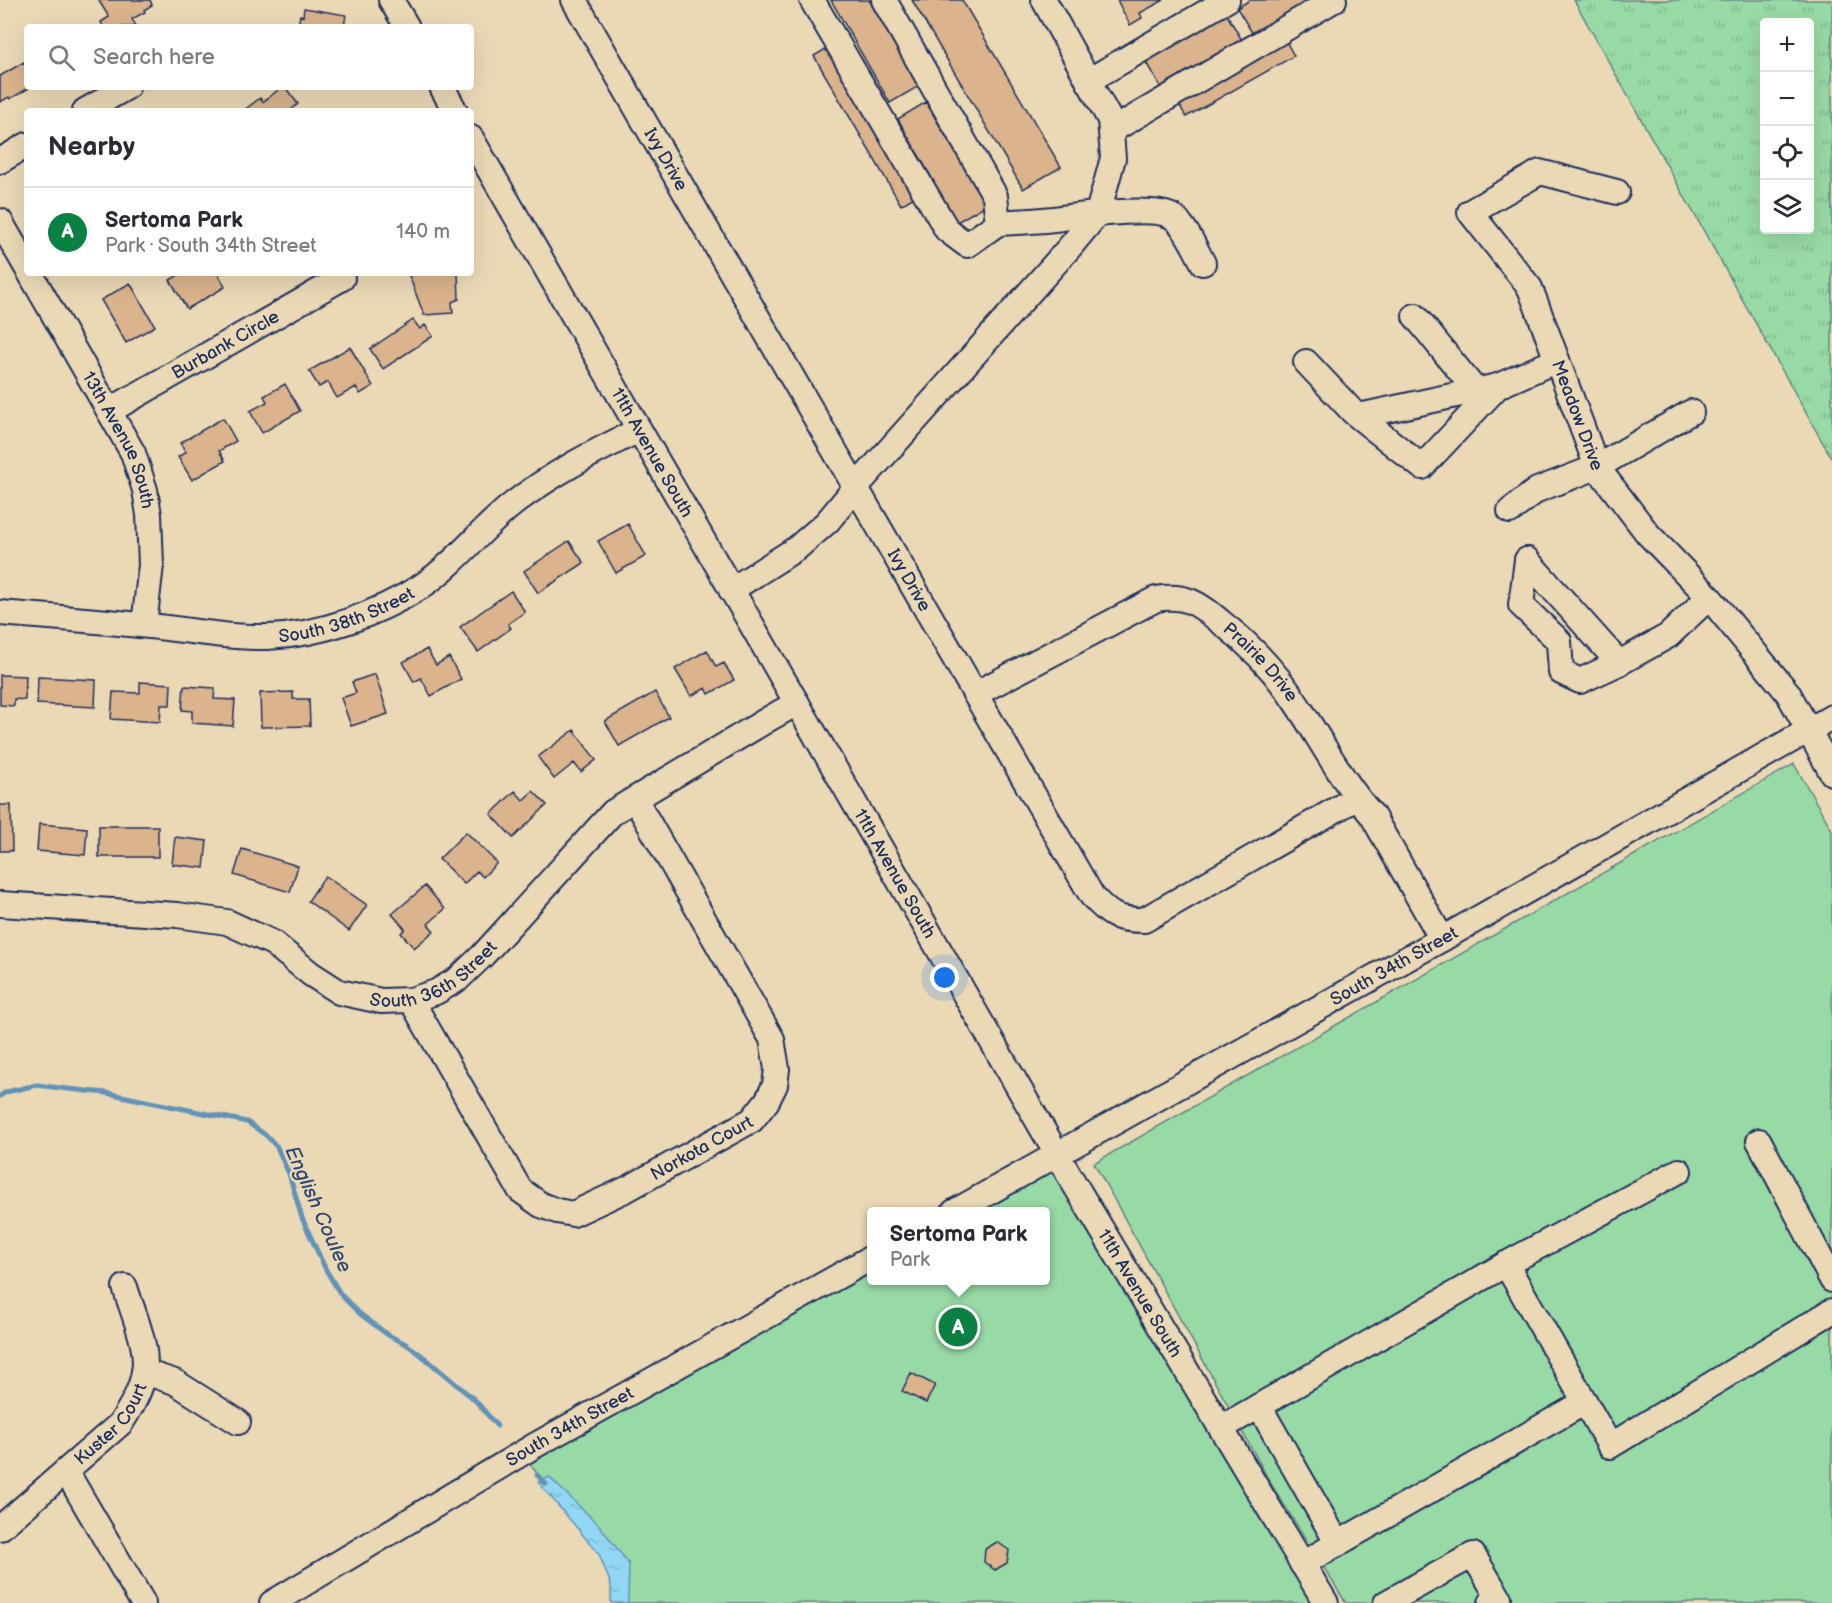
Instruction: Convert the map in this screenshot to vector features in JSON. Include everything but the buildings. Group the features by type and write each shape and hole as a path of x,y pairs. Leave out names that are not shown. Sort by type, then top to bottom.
{"street":[{"path":"392,0 405,24"},
{"name":"Ivy Drive","path":"574,0 1092,896 1107,913 1126,920 1144,920 1356,798"},
{"path":"812,0 947,230 967,245 998,223 1098,213 1161,212 1173,217 1182,226 1203,263"},
{"path":"884,0 995,196 998,223"},
{"path":"732,590 797,548 826,522 1098,213 1113,158 1110,120 1044,0"},
{"path":"1089,81 1227,0"},
{"path":"1111,131 1334,0"},
{"path":"90,108 122,90"},
{"path":"443,90 453,108"},
{"name":"11th Avenue South","path":"474,143 1056,1153 1326,1603"},
{"path":"0,160 24,147"},
{"name":"Meadow Drive","path":"1617,192 1540,172 1470,212 1530,288 1597,467 1648,534 1708,597 1788,693 1832,772"},
{"path":"0,221 24,263"},
{"name":"13th Avenue South","path":"32,276 133,453 145,490 149,514 151,565 144,625"},
{"name":"Burbank Circle","path":"109,411 342,278"},
{"path":"1415,316 1487,389"},
{"path":"1359,416 1487,389 1557,360"},
{"path":"1306,362 1359,416 1422,467 1487,389"},
{"path":"1510,511 1537,490 1597,467 1691,412"},
{"name":"South 38th Street","path":"0,613 144,625 223,635 268,637 347,622 392,603 423,585 451,564 514,503 553,477 639,430"},
{"path":"1619,663 1527,561 1521,605 1559,641 1561,672 1580,681 1619,663 1668,636 1708,597"},
{"name":"Prairie Drive","path":"975,694 1156,599 1172,596 1188,599 1232,630 1279,680 1301,709 1356,798 1372,815 1442,939"},
{"name":"South 36th Street","path":"0,904 177,915 227,922 273,943 311,974 339,992 381,1001 411,1000 436,992 458,979 483,955 613,812 797,703"},
{"name":"South 34th Street","path":"963,1207 1442,939 1832,717"},
{"name":"Norkota Court","path":"411,1000 520,1190 541,1205 556,1211 573,1214 604,1200 752,1120 767,1101 775,1085 777,1069 772,1039 634,799"},
{"path":"1759,1141 1832,1280"},
{"path":"1221,1428 1506,1264 1679,1171"},
{"name":"South 34th Street","path":"272,1603 527,1450 867,1260"},
{"path":"1506,1264 1610,1446 1832,1311"},
{"name":"Kuster Court","path":"0,1528 121,1423 135,1400 144,1372 144,1351 125,1287"},
{"path":"144,1372 175,1382 238,1422"},
{"path":"1302,1564 1585,1402"},
{"path":"1259,1406 1338,1544"},
{"path":"66,1471 142,1603"},
{"path":"1386,1603 1473,1555 1499,1598 1491,1603"}],"green space":[{"path":"1574,0 1832,0 1832,459"},
{"path":"1794,764 1832,830 1832,1603 1346,1603 1273,1487 1094,1163"},
{"path":"1056,1153 1326,1603 618,1603 608,1560 527,1461 867,1263 867,1285 1050,1285 1050,1207 962,1207"}],"water":[{"path":"549,1477 599,1525 629,1564 628,1603 611,1603 611,1585 599,1554 538,1482"}],"waterway":[{"name":"English Coulee","path":"0,1096 6,1092 37,1085 107,1093 247,1122 267,1136 277,1147 289,1174 302,1218 326,1270 341,1295 359,1313 388,1335 420,1354 475,1400 497,1426"},
{"name":"English Coulee","path":"537,1475 546,1484"}],"place":[{"name":"Sertoma Park","path":"958,1327"}]}
